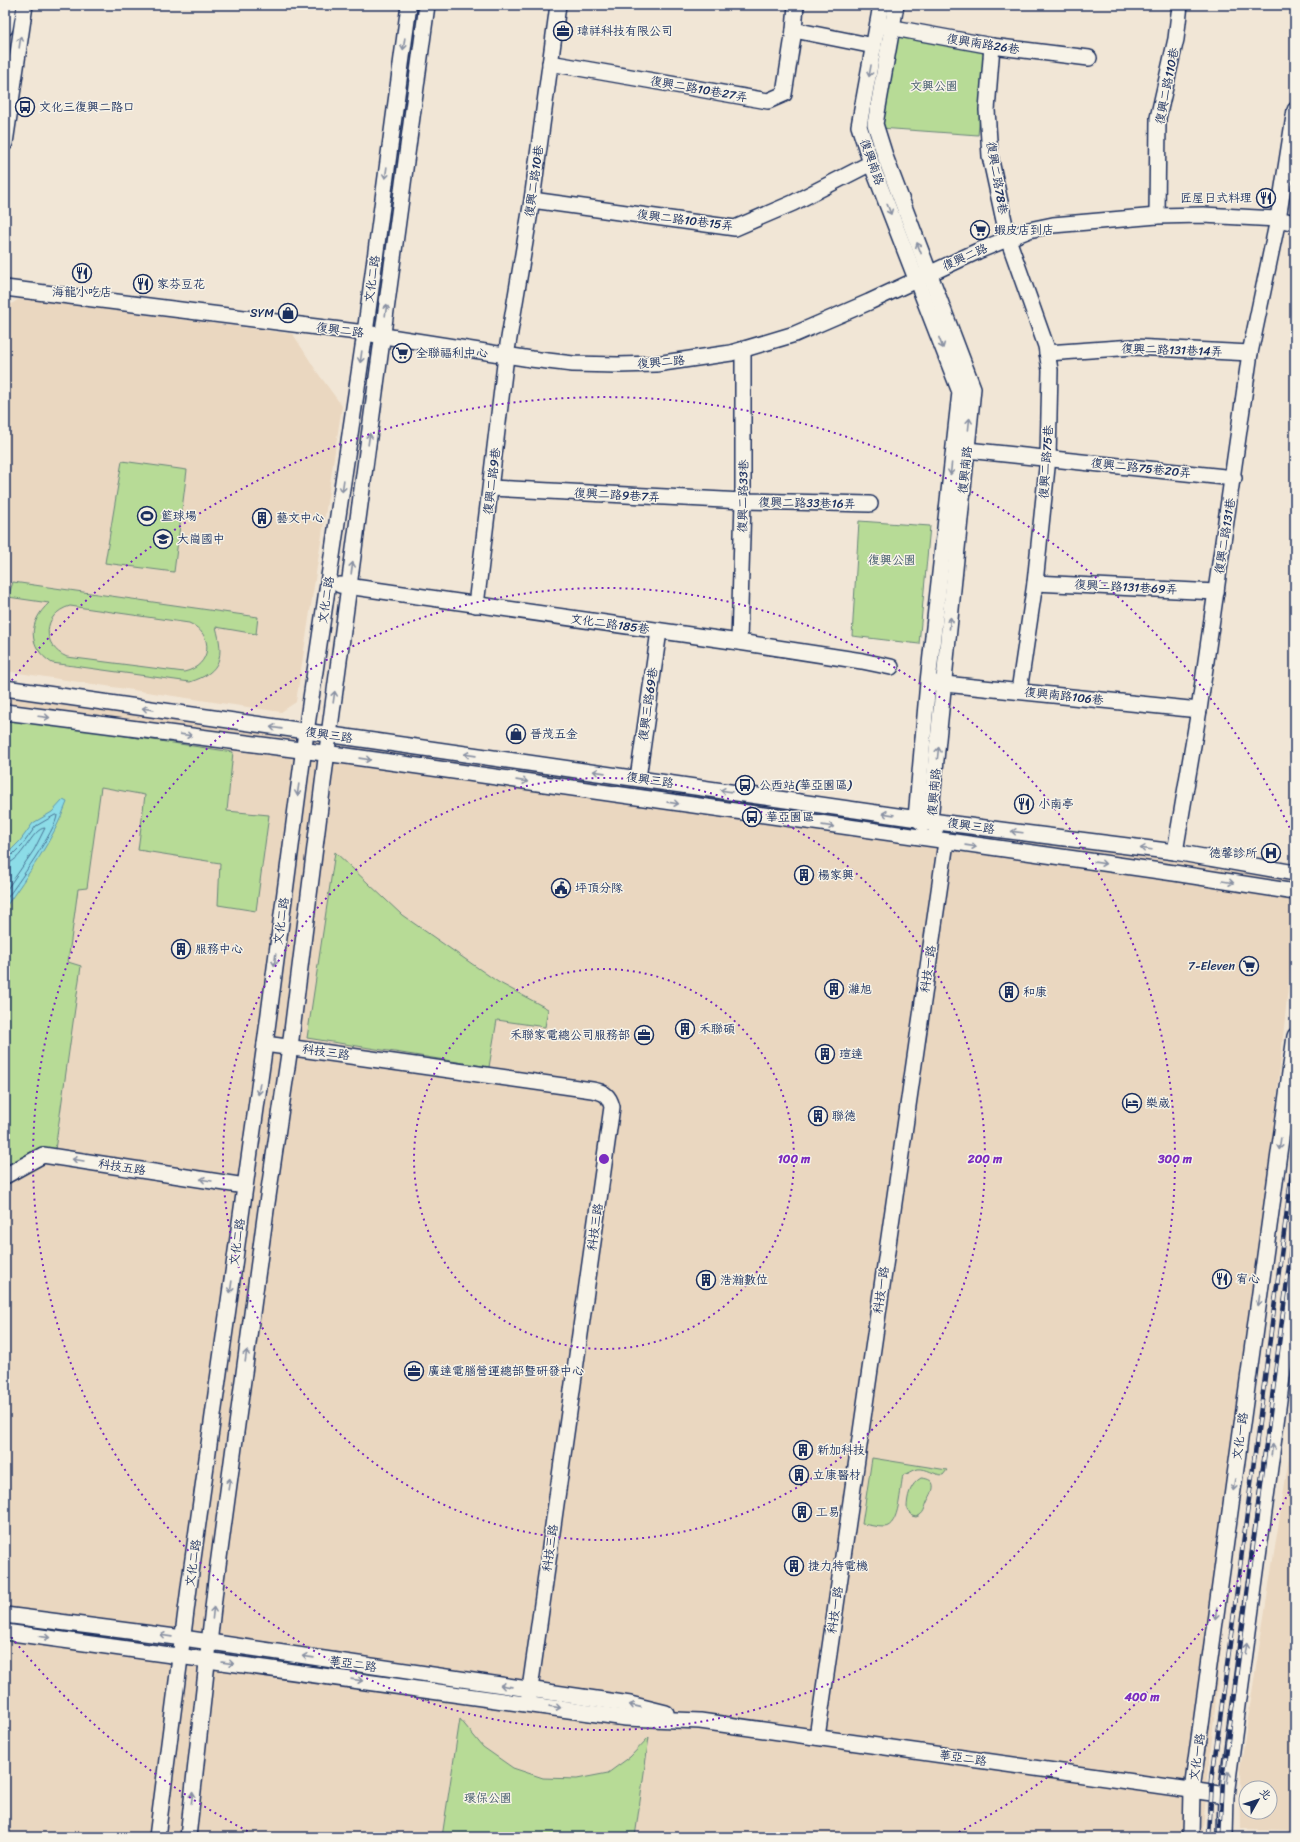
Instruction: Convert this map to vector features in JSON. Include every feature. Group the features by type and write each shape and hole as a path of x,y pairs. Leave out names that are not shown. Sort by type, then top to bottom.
{"street":[{"path":"5,28 8,5"},
{"path":"5,143 10,78 25,5"},
{"name":"文化二路","path":"157,1837 306,732 365,333 409,5"},
{"name":"文化二路","path":"188,1837 216,1580 259,1258 290,1047 329,735 427,5"},
{"name":"復興二路10巷","path":"506,356 532,200 558,5"},
{"path":"796,5 794,30 874,46"},
{"name":"復興南路","path":"881,5 885,27 874,124 923,276 940,320 973,388 945,684 923,819"},
{"name":"復興南路","path":"896,5 874,46 859,126 871,163 923,276"},
{"name":"復興二路110巷","path":"1157,216 1158,118 1176,39 1180,5"},
{"name":"復興南路26巷","path":"885,27 992,46 1089,58"},
{"name":"復興二路10巷27弄","path":"550,63 768,101 784,94 794,30"},
{"name":"復興二路78巷","path":"992,46 987,110 990,156 1008,239"},
{"name":"復興二路131巷","path":"1175,852 1199,710 1234,478 1250,353 1278,219 1295,110"},
{"name":"復興二路10巷15弄","path":"532,200 735,228 793,203 871,163"},
{"name":"復興二路","path":"5,288 365,333 506,356 573,364 618,365 678,361 743,350 794,334 1029,230 1053,225 1157,216 1203,215 1278,219 1295,223"},
{"name":"復興二路75巷","path":"1008,239 1046,346 1050,370 1048,458 1036,583 1019,691"},
{"name":"復興南路","path":"940,320 960,392 928,682 923,819 946,842"},
{"name":"復興二路131巷14弄","path":"1047,353 1134,347 1250,353"},
{"name":"復興二路33巷","path":"740,642 744,501 743,350"},
{"name":"復興二路9巷","path":"476,605 506,356"},
{"name":"復興二路75巷20弄","path":"967,450 1234,478"},
{"name":"復興二路9巷7弄","path":"491,488 744,501"},
{"name":"復興二路33巷16弄","path":"744,501 870,504"},
{"name":"文化二路185巷","path":"329,583 740,642 862,661 891,668"},
{"name":"復興二路131巷69弄","path":"1036,583 1216,592"},
{"name":"復興三路69巷","path":"638,778 659,631"},
{"name":"復興南路106巷","path":"928,682 1199,710"},
{"name":"復興三路","path":"5,688 923,819 1175,852 1295,873"},
{"name":"復興三路","path":"5,712 327,753 762,816 1174,873 1295,892"},
{"path":"762,816 765,796"},
{"name":"科技一路","path":"817,1737 946,842"},
{"name":"文化一路","path":"1191,1837 1192,1790 1295,1036"},
{"name":"科技三路","path":"265,1044 592,1090 603,1092 610,1098 612,1107 529,1697"},
{"name":"科技五路","path":"5,1176 43,1155 245,1186"},
{"path":"1225,1837 1226,1796 1295,1281"},
{"name":"華亞二路","path":"5,1615 210,1642 529,1697"},
{"name":"華亞二路","path":"5,1632 182,1655 208,1660 529,1697 630,1704 700,1721 1226,1796"}],"shaded area":[{"name":"大崗國中","path":"21,298 293,334 317,372 342,406 296,702 281,712 5,671 5,308"},
{"path":"5,690 98,702 278,735 638,778 916,818 1295,878 1295,919 1202,1837 5,1837"},
{"path":"1295,1420 1295,1837 1290,1837 1287,1830 1241,1829 1241,1820 1278,1820 1278,1780 1240,1780 1240,1769"}],"green space":[{"name":"文興公園","path":"898,33 987,50 978,135 880,128"},
{"name":"籃球場","path":"122,461 187,470 174,572 105,563"},
{"name":"復興公園","path":"859,521 930,526 919,644 852,636"},
{"path":"13,582 258,617 256,634 216,627 220,646 218,662 209,673 190,682 52,663 38,650 33,634 37,618 49,603 8,597","holes":["70,606 189,623 203,634 207,649 205,657 200,663 193,669 184,672 67,657 53,646 49,638 48,630 54,616 61,610"]},
{"path":"5,718 233,752 227,811 269,815 256,911 218,905 220,863 138,850 145,795 101,787 87,888 78,889 68,962 81,966 55,1150 5,1168"},
{"path":"335,852 402,915 498,982 548,1009 545,1027 497,1020 489,1067 307,1038"},
{"path":"872,1458 947,1470 943,1475 921,1469 903,1475 898,1506 893,1521 884,1527 873,1526 862,1524"},
{"path":"921,1478 930,1480 933,1489 923,1512 916,1517 912,1516 907,1509 908,1500 912,1487"},
{"name":"環保公園","path":"460,1719 483,1747 513,1768 543,1778 577,1779 608,1773 630,1757 649,1737 635,1837 442,1837"}],"water":[{"path":"63,800 67,802 55,830 5,908 5,856 20,841 33,823 52,812"}],"railway":[{"path":"1209,1837 1212,1780 1295,1149"},
{"path":"1220,1837 1223,1779 1295,1219"}],"place":[{"name":"瑋祥科技有限公司","path":"563,31"},
{"name":"文化三復興二路口","path":"25,107"},
{"name":"匠屋日式料理","path":"1266,198"},
{"name":"蝦皮店到店","path":"980,230"},
{"name":"海龍小吃店","path":"82,273"},
{"name":"家芬豆花","path":"143,284"},
{"name":"SYM","path":"288,313"},
{"name":"全聯福利中心","path":"402,353"},
{"name":"籃球場","path":"147,516"},
{"name":"藝文中心","path":"262,518"},
{"name":"大崗國中","path":"163,539"},
{"name":"晉茂五金","path":"516,734"},
{"name":"公西站(華亞園區)","path":"745,785"},
{"name":"小南亭","path":"1024,804"},
{"name":"華亞園區","path":"752,817"},
{"name":"德馨診所","path":"1271,853"},
{"name":"楊家興","path":"804,875"},
{"name":"坪頂分隊","path":"561,888"},
{"name":"服務中心","path":"181,949"},
{"name":"7-Eleven","path":"1249,966"},
{"name":"濰旭","path":"834,989"},
{"name":"和康","path":"1009,992"},
{"name":"禾聯碩","path":"685,1029"},
{"name":"禾聯家電總公司服務部","path":"644,1035"},
{"name":"瑄達","path":"825,1054"},
{"name":"樂崴","path":"1132,1103"},
{"name":"聯德","path":"818,1116"},
{"name":"宥心","path":"1222,1279"},
{"name":"浩瀚數位","path":"706,1280"},
{"name":"廣達電腦營運總部暨研發中心","path":"414,1371"},
{"name":"新加科技","path":"803,1450"},
{"name":"立康醫材","path":"799,1475"},
{"name":"工易","path":"802,1512"},
{"name":"捷力特電機","path":"794,1566"}]}
